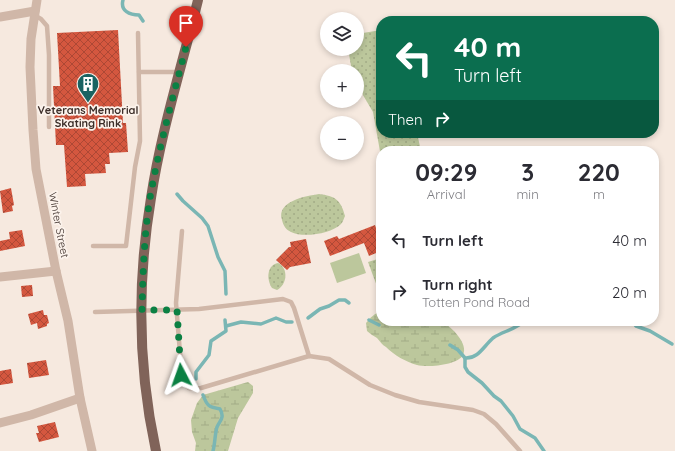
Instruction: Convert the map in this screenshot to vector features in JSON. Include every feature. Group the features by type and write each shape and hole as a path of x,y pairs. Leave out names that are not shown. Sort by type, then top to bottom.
{"main road":[{"path":"156,451 148,411 144,379 142,310 143,262 151,197 158,158 198,0"}],"street":[{"name":"Winter Street","path":"37,0 31,39 33,130 36,169 56,271 68,321 80,398 92,451"},
{"path":"0,17 35,13"},
{"path":"0,277 56,271"},
{"path":"0,423 80,398"}],"lane":[{"path":"35,13 47,26 49,55 49,127"},
{"path":"93,246 126,246 135,167 140,141 138,33"},
{"path":"139,72 180,72"},
{"path":"182,231 177,310 181,375 184,384 189,389 201,388 309,356 329,359 370,386 395,395 419,402 473,410 484,414 496,424 520,451"},
{"path":"95,312 177,310 279,299 286,300 291,302 294,308 309,356"}],"green space":[{"path":"376,31 376,129 373,112 364,97 364,64 351,64 349,56 364,56 364,33"},
{"path":"378,138 418,138 420,146 379,146"},
{"path":"319,194 333,198 342,206 345,216 341,224 324,233 309,235 296,234 288,230 282,220 281,214 283,208 300,198"},
{"path":"359,253 366,273 337,283 330,263"},
{"path":"376,260 376,284 368,262"},
{"path":"278,263 282,265 284,269 285,281 277,290 272,288 268,277 272,266"},
{"path":"376,313 376,326 449,326 458,336 464,346 463,355 455,361 435,366 422,366 404,360 393,353 367,331 366,323"},
{"path":"248,382 253,386 253,393 238,418 228,451 195,451 196,443 192,432 191,420 197,403 203,395"}],"building":[{"name":"Veterans Memorial Skating Rink","path":"118,30 123,123 126,123 128,152 109,153 110,164 105,164 106,173 85,174 86,186 67,187 64,145 56,145 53,86 60,86 57,33"},
{"path":"11,188 14,205 12,206 13,211 3,213 0,191"},
{"path":"375,225 376,253 369,256 364,243 330,256 324,241 337,236 339,239"},
{"path":"22,230 25,246 0,251 0,241 10,239 9,232"},
{"path":"306,239 311,263 290,267 287,270 276,260 289,247 291,247 290,242"},
{"path":"32,285 33,296 22,297 21,286"},
{"path":"43,310 44,315 47,315 49,323 47,326 38,329 37,323 31,325 28,314"},
{"path":"46,360 49,375 29,378 27,363"},
{"path":"11,369 13,383 0,385 0,371"},
{"path":"55,422 59,437 39,442 36,433 39,433 37,426"}],"waterway":[{"path":"123,0 122,4 124,10 126,12 139,15 143,21"},
{"path":"177,194 202,218 208,226 218,257 225,271 226,294"},
{"path":"308,318 320,309 339,300 345,300 349,303"},
{"path":"226,326 241,322 261,324 276,318 286,322 292,322"},
{"path":"196,379 196,372 209,355 211,341 226,331 225,320"},
{"path":"369,320 376,324"},
{"path":"450,345 458,350 465,358 470,358 480,352 493,338 517,326"},
{"path":"636,326 650,331 672,344"},
{"path":"465,358 465,367 468,372 501,401 513,416 520,429 535,438 544,451"},
{"path":"203,395 207,404 211,407 220,409 222,415 222,419 216,429 213,451"}],"place":[{"name":"Veterans Memorial Skating Rink","path":"88,104"}],"route":[{"path":"181,375 177,310 142,310 143,262 151,197 162,140 186,47"}]}
